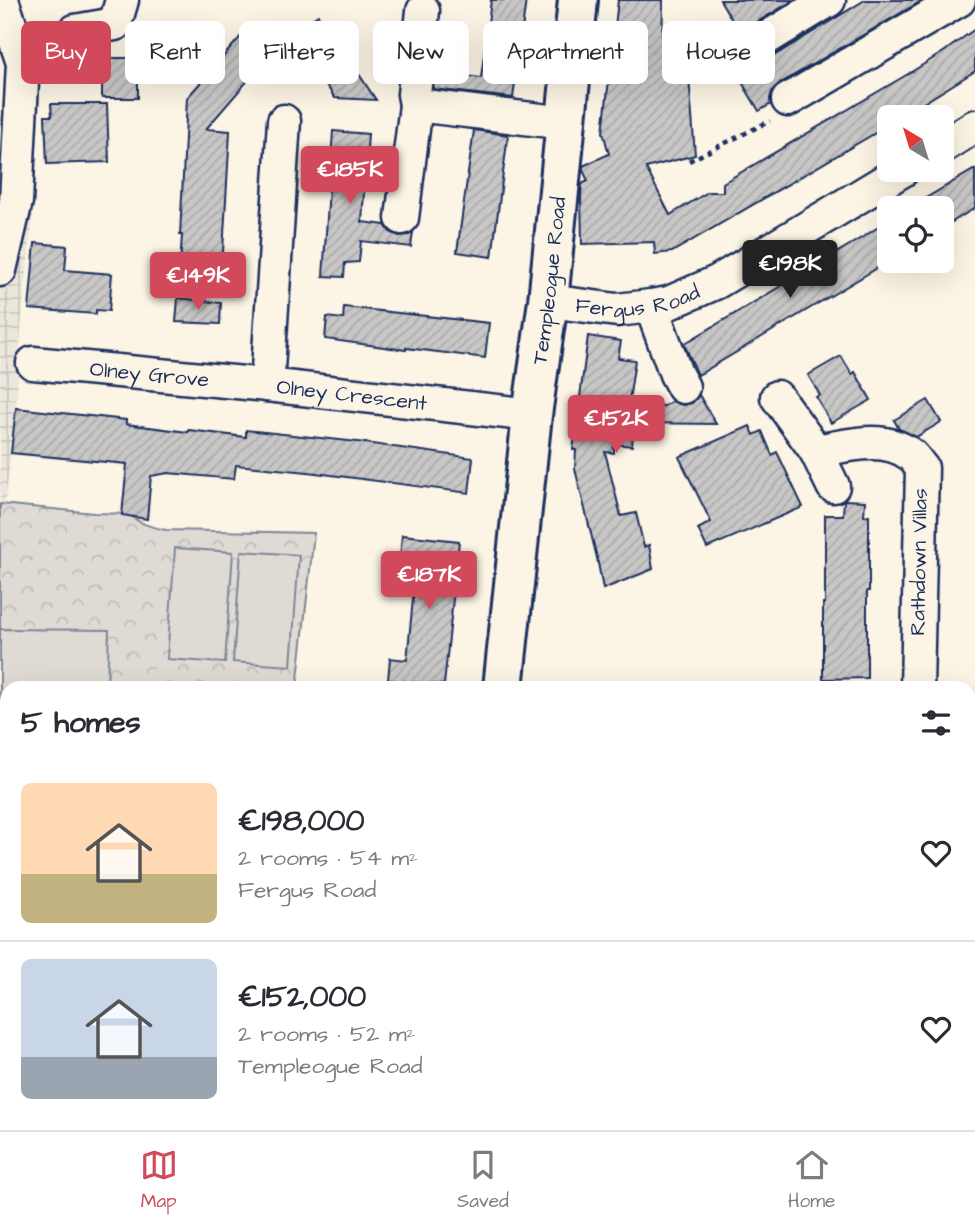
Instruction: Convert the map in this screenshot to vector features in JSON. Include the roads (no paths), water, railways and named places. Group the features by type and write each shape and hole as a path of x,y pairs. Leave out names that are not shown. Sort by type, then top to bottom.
{"main road":[{"name":"Templeogue Road","path":"504,681 532,415 548,301 578,0"}],"street":[{"path":"0,270 16,201 23,63 2,0"},
{"path":"111,25 115,24 122,0"},
{"path":"775,33 830,0"},
{"path":"788,100 959,0"},
{"path":"402,218 416,106 414,93 423,11"},
{"path":"416,106 566,123"},
{"name":"Olney Crescent","path":"284,121 267,385 532,415"},
{"path":"954,139 975,126"},
{"name":"Fergus Road","path":"548,301 617,310 668,303 717,282 883,182"},
{"path":"651,306 683,387"},
{"name":"Olney Grove","path":"33,363 267,385"},
{"path":"778,397 816,452 833,486"},
{"name":"Rathdown Villas","path":"816,452 859,443 889,444 911,455 922,468 917,681"}]}
